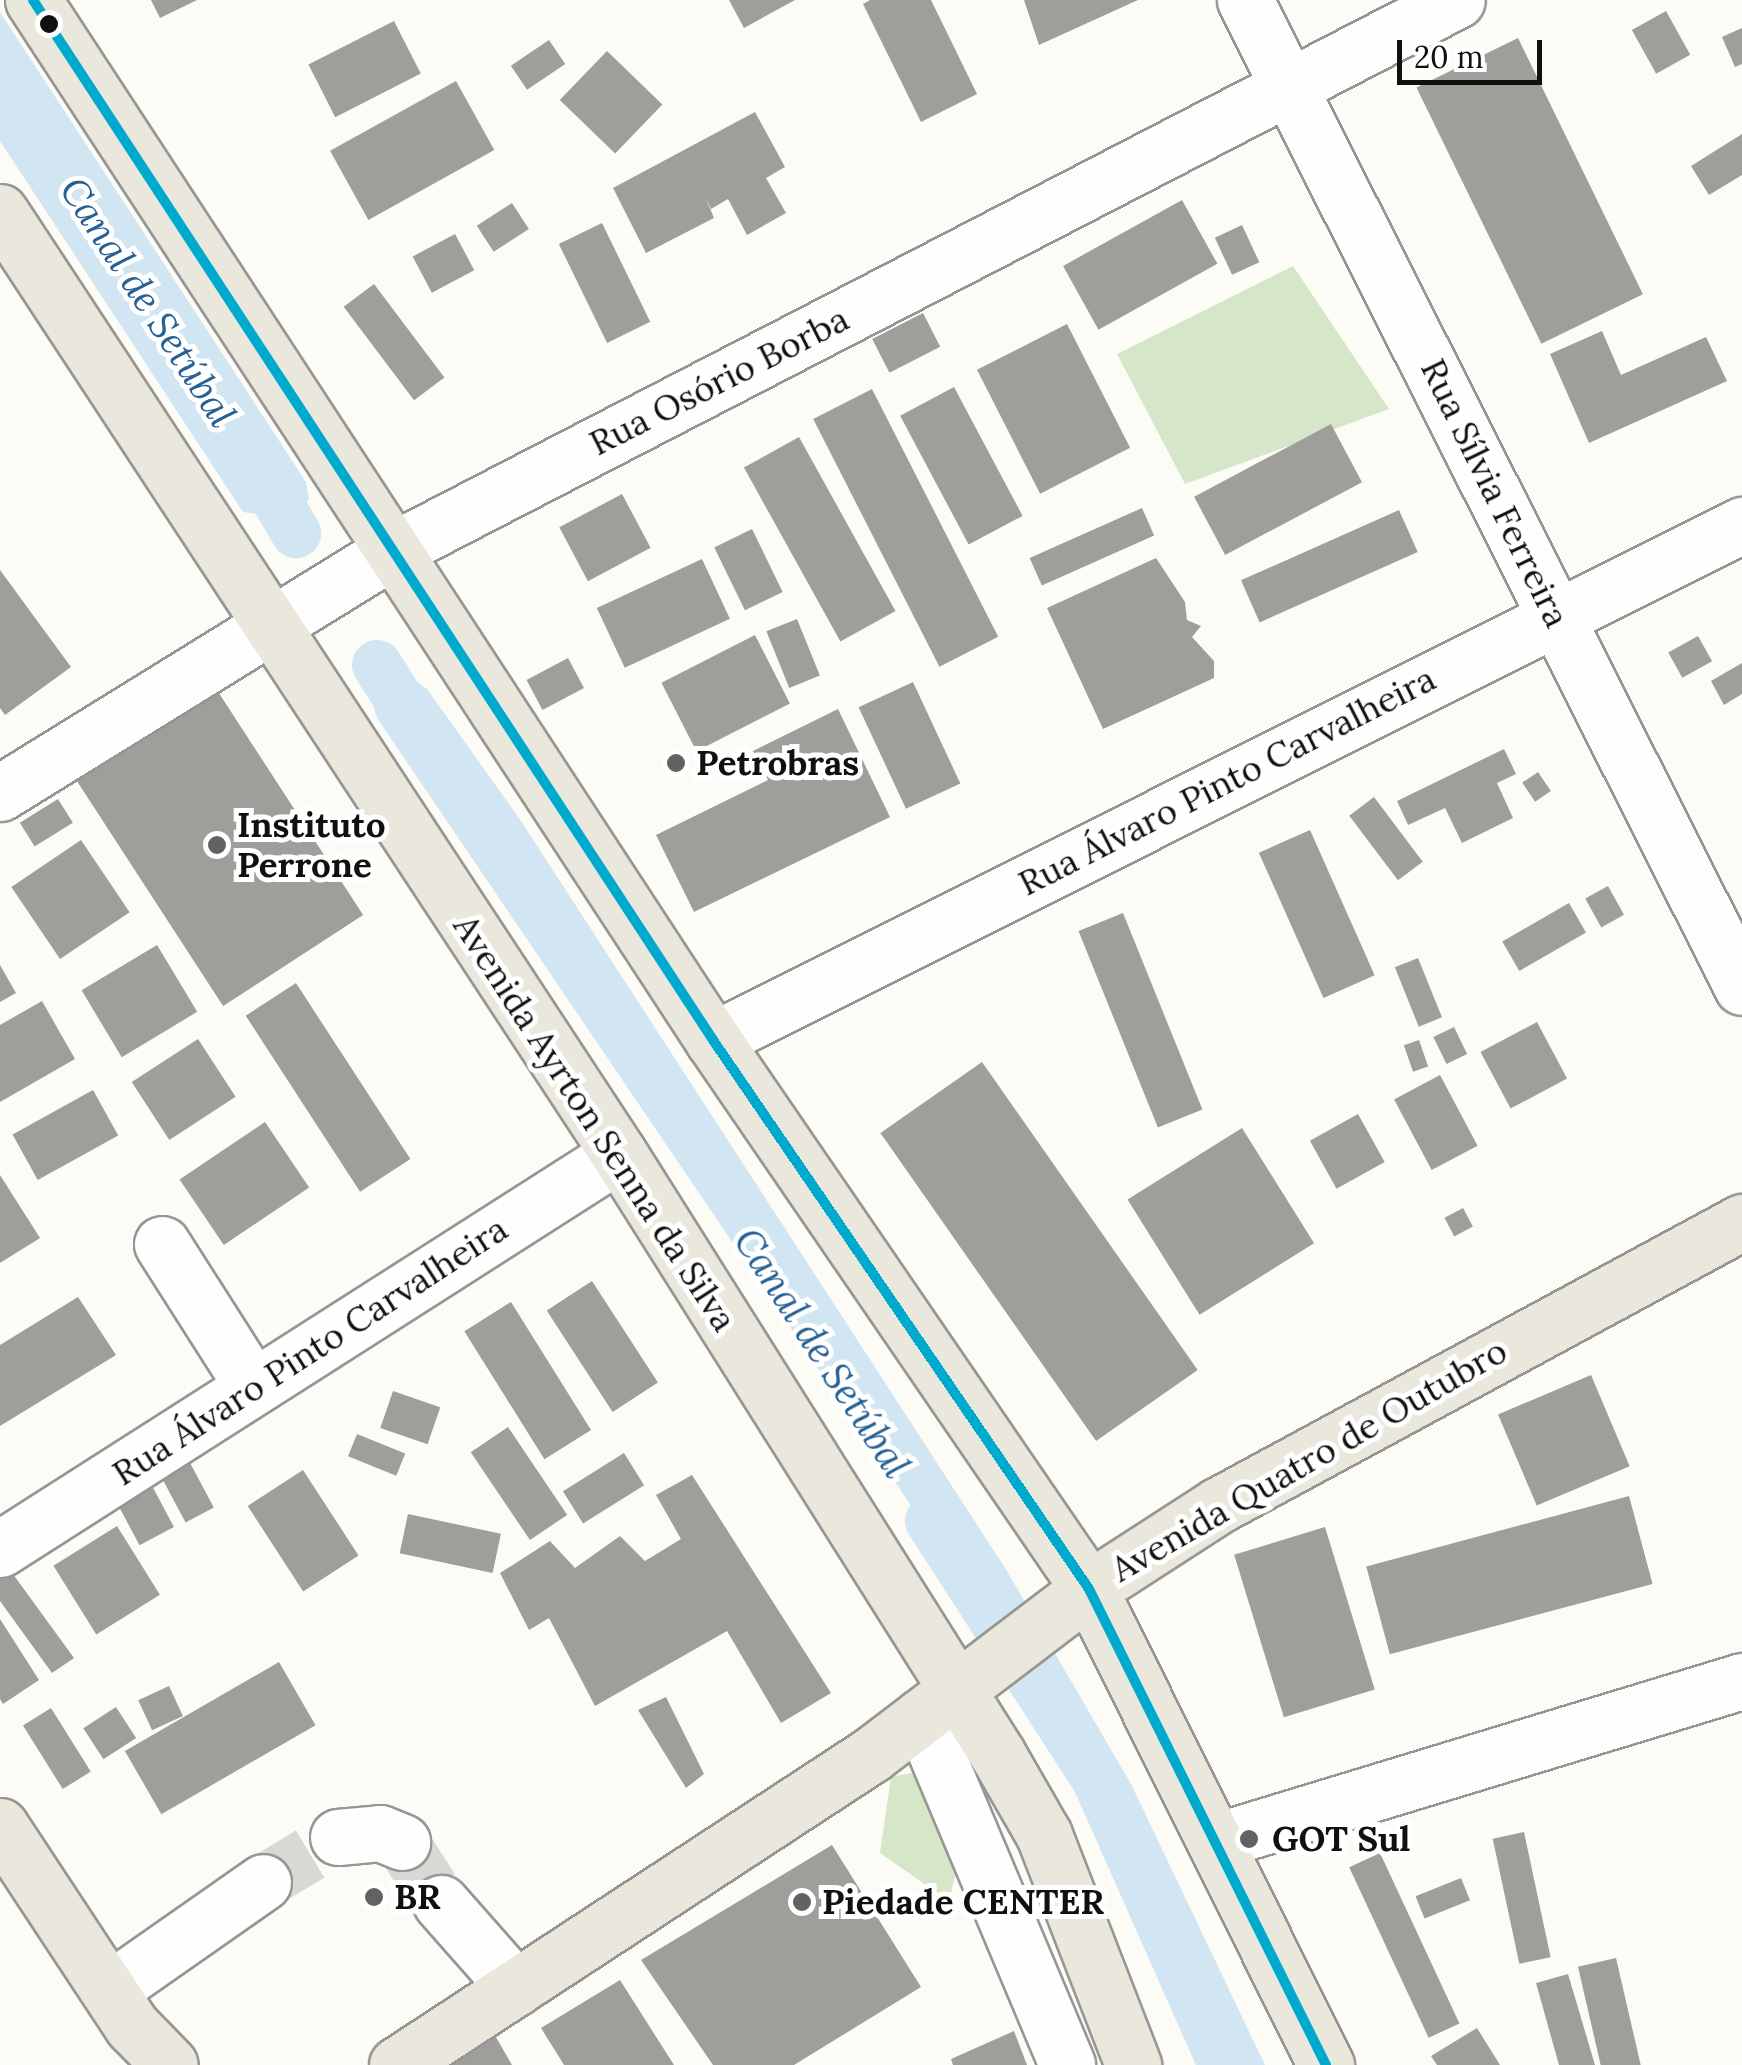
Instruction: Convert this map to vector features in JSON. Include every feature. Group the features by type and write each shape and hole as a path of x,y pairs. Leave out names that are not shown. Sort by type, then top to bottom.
{"main road":[{"path":"33,0 397,548 713,1040 1216,1841 1326,2065"},
{"name":"Avenida Ayrton Senna da Silva","path":"0,212 266,626 619,1154 959,1689 1044,1835 1134,2065"},
{"name":"Avenida Quatro de Outubro","path":"397,2065 959,1689 1068,1605 1219,1505 1742,1222"},
{"path":"0,1826 128,2027 170,2065"}],"street":[{"name":"Rua Sílvia Ferreira","path":"1245,0 1292,83 1742,987"},
{"name":"Rua Osório Borba","path":"0,793 397,548 1457,0"},
{"name":"Rua Álvaro Pinto Carvalheira","path":"713,1040 1742,525"},
{"name":"Rua Álvaro Pinto Carvalheira","path":"0,1549 619,1154"},
{"path":"162,1244 253,1387"},
{"path":"1216,1841 1742,1681"},
{"name":"Avenida Ayrton Senna da Silva","path":"959,1689 1067,2065"},
{"path":"338,1837 380,1834 402,1842"},
{"path":"128,2027 263,1882"},
{"path":"441,1903 516,1988"}],"green space":[{"path":"1293,266 1389,409 1185,484 1117,354"},
{"path":"927,1770 964,1839 949,1901 880,1853 891,1777"}],"water":[{"path":"0,12 306,482 309,499 291,518 243,512 0,141"},
{"path":"401,671 427,689 519,818 1007,1571 1131,1784 1265,2065 1223,2065 1097,1780 377,718 370,694"}],"building":[{"path":"151,0 197,0 160,18"},
{"path":"729,0 795,0 744,28"},
{"path":"870,0 931,0 977,94 921,122 863,4"},
{"path":"1024,0 1138,0 1039,45"},
{"path":"1666,11 1690,55 1656,74 1632,30"},
{"path":"394,21 421,74 335,117 308,65"},
{"path":"1742,28 1742,64 1735,67 1722,37"},
{"path":"1518,38 1643,294 1541,344 1416,88"},
{"path":"549,40 565,64 527,90 511,66"},
{"path":"607,51 662,104 615,153 560,100"},
{"path":"456,81 494,150 368,220 330,151"},
{"path":"755,112 785,167 766,178 786,213 747,235 728,199 711,209 705,196 714,218 646,253 613,188"},
{"path":"1742,134 1742,175 1709,195 1691,166"},
{"path":"1182,200 1217,264 1098,330 1063,266"},
{"path":"512,203 529,229 494,252 477,226"},
{"path":"602,223 650,322 607,343 559,244"},
{"path":"1242,225 1259,262 1232,275 1215,238"},
{"path":"455,234 474,270 432,293 413,257"},
{"path":"374,284 444,377 414,400 344,307"},
{"path":"923,313 940,347 889,373 872,339"},
{"path":"1067,324 1130,448 1040,494 977,370"},
{"path":"1602,331 1621,375 1706,337 1727,381 1589,443 1550,354"},
{"path":"954,387 1023,516 969,545 900,416"},
{"path":"872,389 998,637 939,667 813,419"},
{"path":"1331,424 1362,482 1225,555 1194,497"},
{"path":"799,437 895,611 840,642 744,468"},
{"path":"622,494 651,548 588,581 559,527"},
{"path":"1142,508 1154,535 1042,585 1030,558"},
{"path":"1399,510 1418,552 1260,622 1241,580"},
{"path":"752,529 783,592 745,610 714,547"},
{"path":"1156,558 1185,602 1187,620 1201,626 1192,637 1214,661 1214,678 1103,729 1047,608"},
{"path":"702,559 730,619 625,668 597,608"},
{"path":"0,570 71,667 5,715 0,708"},
{"path":"797,619 820,676 789,688 766,631"},
{"path":"755,635 790,704 696,751 661,683"},
{"path":"1698,636 1712,661 1682,678 1668,652"},
{"path":"568,658 584,688 542,710 527,680"},
{"path":"1742,663 1742,694 1724,705 1711,681"},
{"path":"913,682 960,784 906,809 859,707"},
{"name":"Instituto Perrone","path":"215,687 363,915 223,1006 75,778"},
{"path":"838,709 890,817 694,912 656,835 768,780 753,751"},
{"path":"1504,749 1516,774 1497,783 1513,818 1462,843 1445,808 1408,825 1397,801"},
{"path":"1538,772 1551,791 1535,802 1522,783"},
{"path":"1374,797 1423,862 1398,880 1349,816"},
{"path":"58,799 73,823 35,847 20,823"},
{"path":"1310,830 1375,975 1324,998 1259,853"},
{"path":"81,840 130,912 60,959 11,887"},
{"path":"1608,886 1624,915 1601,927 1585,899"},
{"path":"1569,903 1586,932 1519,971 1502,941"},
{"path":"1123,913 1202,1110 1158,1128 1078,931"},
{"path":"157,945 197,1012 122,1057 82,990"},
{"path":"1418,958 1442,1017 1419,1027 1395,967"},
{"path":"0,965 16,993 0,1002"},
{"path":"296,983 410,1159 360,1192 246,1016"},
{"path":"42,1001 75,1059 0,1102 0,1025"},
{"path":"1537,1022 1567,1079 1511,1109 1480,1052"},
{"path":"1454,1027 1467,1054 1446,1064 1433,1037"},
{"path":"198,1039 236,1097 169,1140 132,1082"},
{"path":"1419,1040 1428,1066 1413,1072 1404,1045"},
{"path":"982,1062 1198,1370 1096,1441 880,1133"},
{"path":"1440,1075 1478,1146 1432,1170 1394,1099"},
{"path":"93,1090 118,1135 38,1180 13,1135"},
{"path":"1358,1114 1385,1162 1337,1189 1310,1141"},
{"path":"265,1122 309,1187 224,1245 180,1180"},
{"path":"1242,1128 1314,1243 1200,1315 1128,1200"},
{"path":"0,1175 40,1238 0,1263"},
{"path":"1463,1208 1473,1227 1454,1236 1444,1218"},
{"path":"592,1281 658,1382 613,1412 547,1310"},
{"path":"78,1297 116,1355 0,1426 0,1345"},
{"path":"511,1302 591,1430 544,1459 464,1331"},
{"path":"1591,1375 1630,1466 1537,1506 1498,1414"},
{"path":"393,1391 440,1407 428,1444 380,1428"},
{"path":"508,1427 567,1515 530,1540 471,1452"},
{"path":"357,1434 405,1453 396,1476 348,1456"},
{"path":"624,1453 644,1485 583,1523 563,1491"},
{"path":"188,1459 214,1508 186,1523 160,1474"},
{"path":"303,1470 359,1556 303,1591 248,1506"},
{"path":"692,1475 831,1693 781,1723 727,1631 595,1706 549,1618 529,1630 500,1573 550,1541 575,1568 620,1536 645,1561 681,1539 656,1495"},
{"path":"150,1482 174,1527 140,1545 116,1500"},
{"path":"1629,1496 1653,1584 1390,1654 1366,1566"},
{"path":"408,1514 501,1534 493,1573 400,1553"},
{"path":"117,1526 160,1595 96,1634 53,1566"},
{"path":"1325,1527 1375,1690 1284,1717 1234,1555"},
{"path":"10,1570 74,1658 52,1673 0,1601 0,1577"},
{"path":"0,1619 39,1680 3,1704 0,1699"},
{"path":"279,1662 316,1725 161,1814 125,1751"},
{"path":"169,1686 183,1716 152,1730 138,1700"},
{"path":"666,1697 704,1774 686,1788 638,1710"},
{"path":"116,1707 136,1738 103,1759 83,1728"},
{"path":"51,1708 91,1772 63,1789 23,1725"},
{"path":"1524,1832 1551,1957 1519,1964 1493,1839"},
{"name":"Piedade CENTER","path":"832,1845 921,1987 794,2065 713,2065 641,1960"},
{"path":"1380,1853 1459,2023 1429,2038 1349,1867"},
{"path":"1461,1878 1470,1900 1425,1919 1416,1896"},
{"path":"1616,1958 1641,2065 1601,2065 1578,1967"},
{"path":"1568,1974 1595,2065 1559,2065 1536,1983"},
{"path":"620,1980 674,2065 564,2065 541,2028"},
{"path":"1477,2028 1500,2065 1437,2065 1431,2056"},
{"path":"1014,2031 1027,2065 953,2065 951,2059"},
{"path":"493,2032 512,2065 439,2065"}],"waterway":[{"name":"Canal de Setúbal","path":"253,460 296,533"},
{"name":"Canal de Setúbal","path":"377,665 422,736"},
{"name":"Canal de Setúbal","path":"930,1521 1097,1780 1223,2065"}],"tunnel":[{"path":"263,1882 338,1837"},
{"path":"402,1842 441,1903"}],"transit line":[{"path":"33,0 713,1040 1089,1589 1326,2065"}],"place":[{"name":"Petrobras","path":"676,763"},
{"name":"Instituto Perrone","path":"217,845"},
{"name":"GOT Sul","path":"1249,1839"},
{"name":"BR","path":"374,1897"},
{"name":"Piedade CENTER","path":"802,1902"}]}
